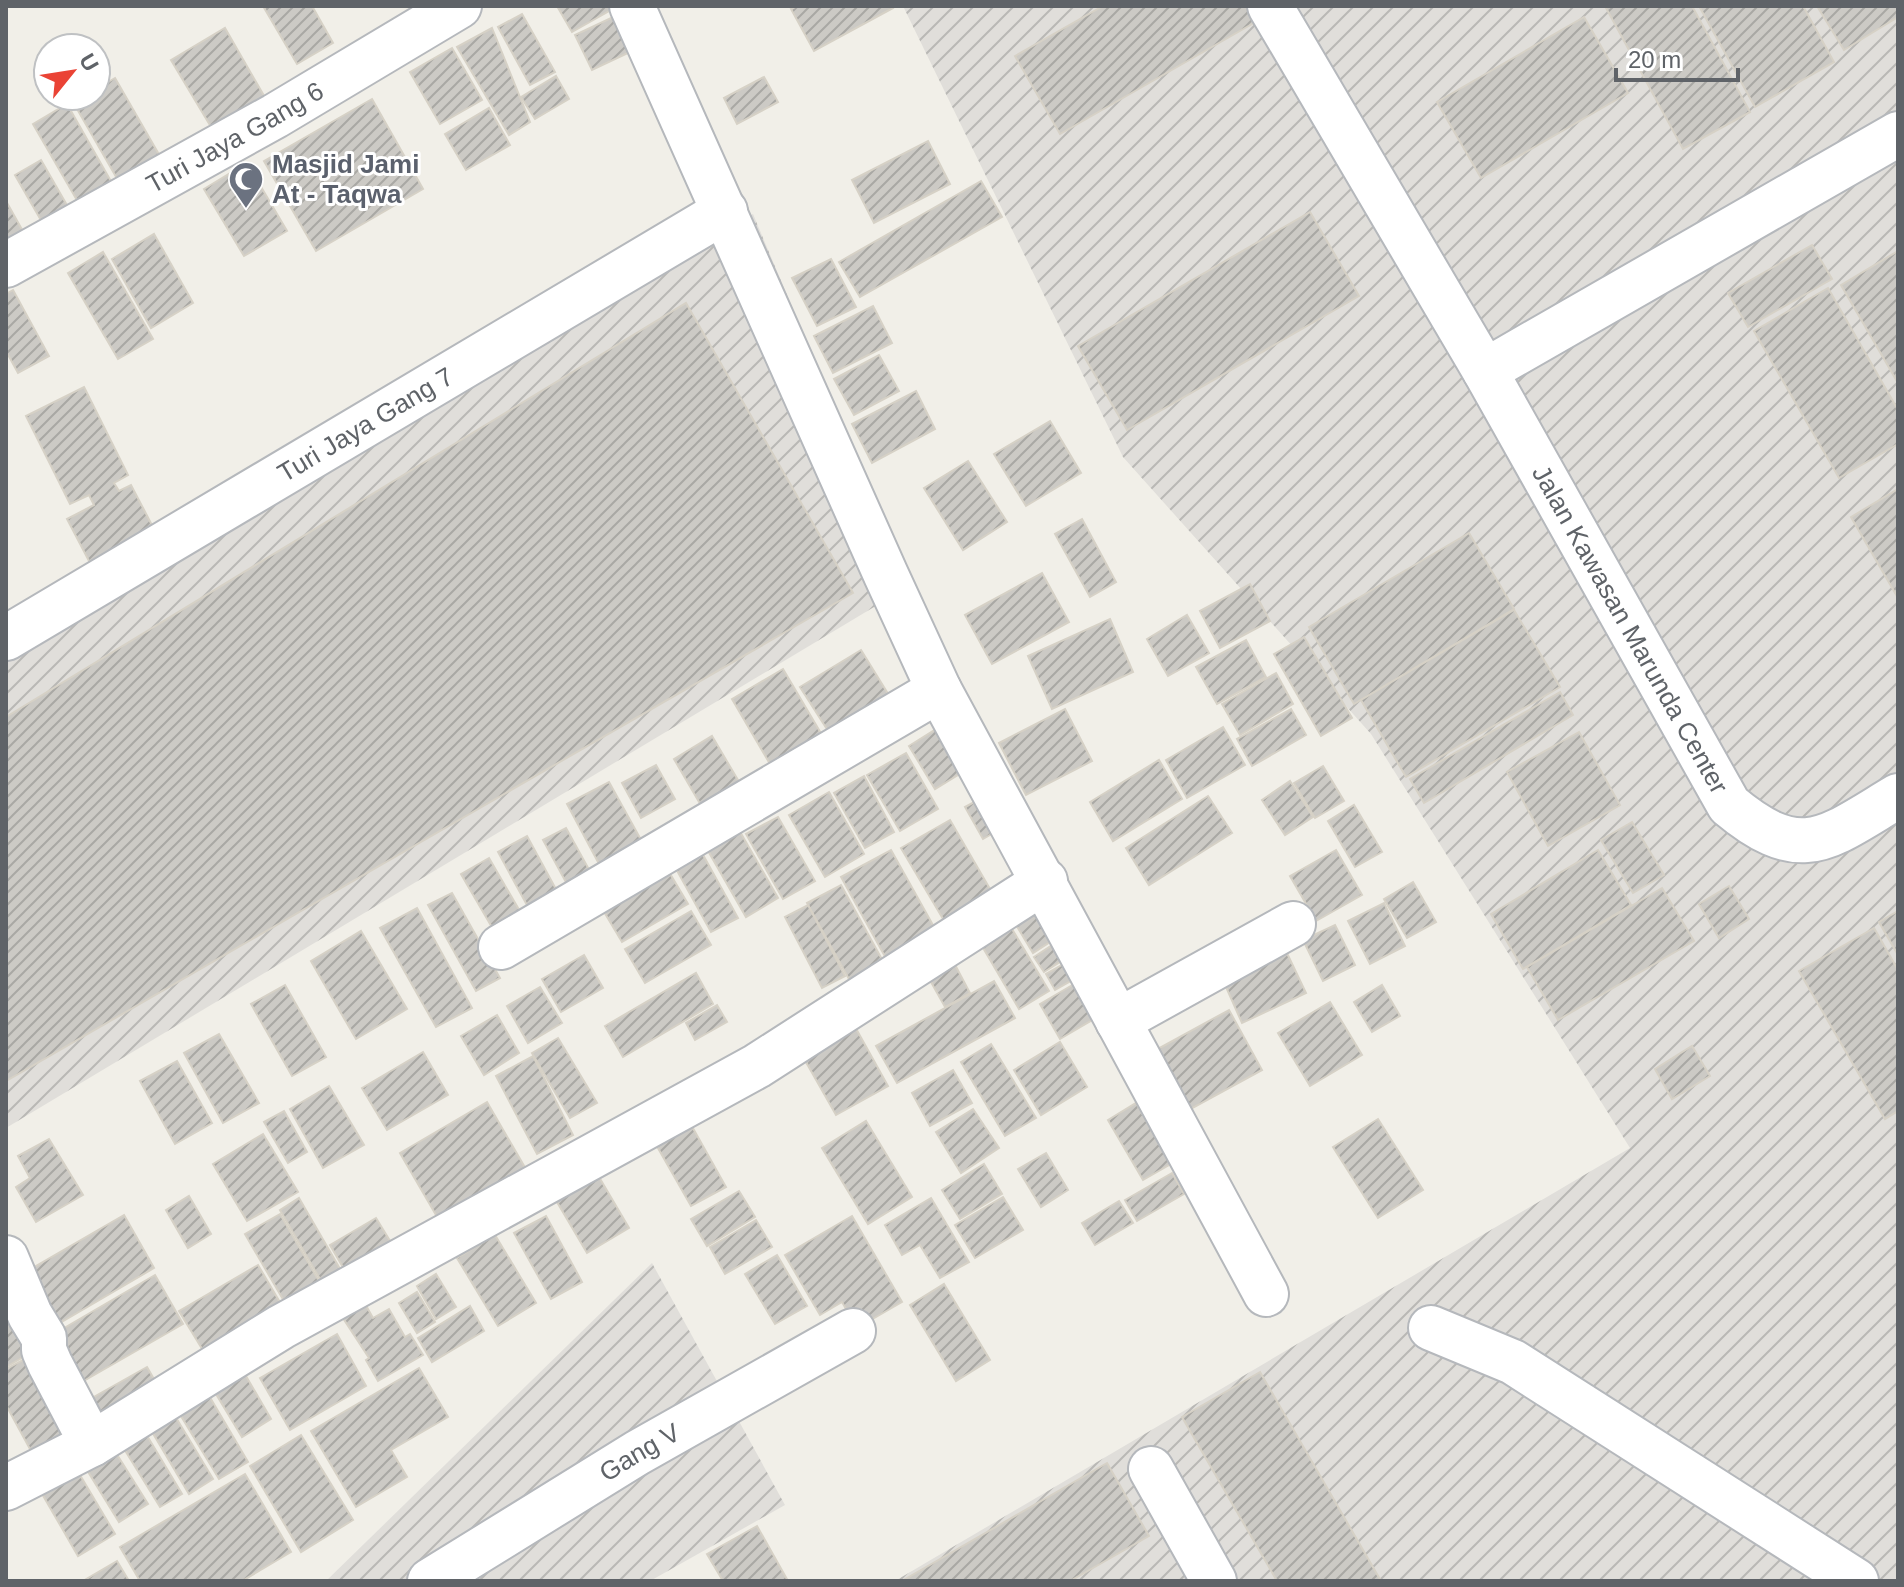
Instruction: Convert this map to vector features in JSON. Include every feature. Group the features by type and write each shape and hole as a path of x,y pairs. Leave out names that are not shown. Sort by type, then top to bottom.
{"street":[{"name":"Turi Jaya Gang 6","path":"6,265 275,116 459,6"},
{"path":"632,6 939,690 1266,1294"},
{"name":"Jalan Kawasan Marunda Center","path":"1270,6 1485,371 1729,805 1756,827 1787,840 1810,842 1835,833 1898,796"},
{"path":"1485,371 1898,134"},
{"name":"Turi Jaya Gang 7","path":"6,638 725,211"},
{"path":"501,947 939,690"},
{"path":"6,1488 92,1444 281,1327 757,1066 1045,881"},
{"path":"1118,1021 1293,924"},
{"path":"6,1258 30,1315 44,1338 44,1350 50,1364 92,1444"},
{"path":"1431,1328 1513,1362 1856,1581"},
{"name":"Gang V","path":"430,1581 637,1453 853,1331"},
{"path":"1151,1469 1197,1575"}],"shaded area":[{"path":"903,6 1898,6 1898,1581 895,1581 1630,1148 1371,734 1123,457"},
{"path":"753,214 909,586 6,1128 6,658"},
{"path":"652,1263 785,1505 650,1581 326,1581"}],"building":[{"path":"263,6 312,6 333,43 297,64"},
{"path":"557,6 618,6 572,32"},
{"path":"797,6 893,8 814,51 791,9"},
{"path":"1103,6 1260,6 1266,16 1060,134 1015,56"},
{"path":"1605,6 1692,6 1750,112 1683,149"},
{"path":"1699,6 1803,6 1834,62 1755,107"},
{"path":"1817,6 1898,6 1898,17 1844,50"},
{"path":"630,9 647,44 592,70 575,35"},
{"path":"522,14 555,72 530,85 498,27"},
{"path":"1584,17 1628,93 1481,178 1437,102"},
{"path":"225,28 267,101 214,132 171,60"},
{"path":"492,28 530,122 509,135 457,47"},
{"path":"452,48 482,100 440,124 410,72"},
{"path":"556,76 569,99 535,119 521,97"},
{"path":"764,77 778,102 737,124 724,98"},
{"path":"115,78 165,165 123,189 79,112 112,112 112,80"},
{"path":"372,99 423,189 316,251 264,161"},
{"path":"489,108 510,145 466,170 445,134"},
{"path":"53,112 72,112 116,190 82,209 33,124"},
{"path":"928,141 950,184 874,223 852,180"},
{"path":"41,160 72,214 46,229 15,175"},
{"name":"Masjid Jami At - Taqwa","path":"247,163 287,231 244,256 204,189"},
{"path":"981,181 1002,217 860,297 839,262"},
{"path":"6,201 29,242 6,254"},
{"path":"1310,212 1359,296 1127,430 1078,346"},
{"path":"154,234 193,303 151,328 112,259"},
{"path":"1812,245 1832,279 1748,327 1728,293"},
{"path":"1898,251 1898,383 1841,285"},
{"path":"103,252 153,339 118,359 68,273"},
{"path":"831,259 856,307 817,326 792,278"},
{"path":"1828,288 1898,410 1898,444 1839,478 1754,331"},
{"path":"13,290 49,356 18,373 6,351 6,294"},
{"path":"686,303 853,593 6,1081 6,717"},
{"path":"873,306 892,343 833,373 814,336"},
{"path":"879,355 899,391 854,415 834,379"},
{"path":"84,387 128,475 114,483 119,491 131,485 154,529 90,563 67,519 94,505 89,495 70,504 26,416"},
{"path":"916,391 935,429 872,463 852,424"},
{"path":"1050,421 1081,473 1026,506 994,454"},
{"path":"968,461 1007,522 963,550 924,488"},
{"path":"1898,489 1898,598 1851,517"},
{"path":"1082,519 1116,582 1090,597 1055,534"},
{"path":"1469,533 1514,609 1354,704 1309,627"},
{"path":"1042,573 1069,622 992,664 965,615"},
{"path":"1250,584 1270,621 1220,648 1200,611"},
{"path":"1514,610 1560,687 1406,777 1361,700"},
{"path":"1187,615 1209,653 1168,676 1147,639"},
{"path":"1110,619 1133,672 1052,709 1028,656"},
{"path":"1304,637 1352,718 1321,736 1274,654"},
{"path":"1246,640 1266,677 1217,704 1196,667"},
{"path":"861,650 890,697 830,734 800,687"},
{"path":"783,669 829,747 777,776 732,699"},
{"path":"1276,673 1293,704 1240,735 1222,704"},
{"path":"1560,692 1573,715 1424,803 1410,779"},
{"path":"1065,709 1092,761 1026,795 999,743"},
{"path":"1291,709 1306,735 1252,766 1237,739"},
{"path":"949,721 976,764 935,789 909,746"},
{"path":"1223,727 1245,765 1187,798 1166,760"},
{"path":"1579,732 1620,805 1548,846 1507,772"},
{"path":"712,736 745,792 706,814 674,759"},
{"path":"906,753 938,809 900,831 867,775"},
{"path":"1159,760 1182,799 1113,841 1090,802"},
{"path":"656,765 675,799 641,818 622,783"},
{"path":"1323,766 1344,801 1315,818 1294,783"},
{"path":"864,776 894,832 865,848 834,793"},
{"path":"1290,781 1313,817 1285,835 1262,800"},
{"path":"609,782 650,856 607,879 567,804"},
{"path":"829,792 864,854 825,877 789,815"},
{"path":"991,793 1009,824 983,839 965,807"},
{"path":"1208,796 1232,833 1149,885 1126,848"},
{"path":"1354,805 1382,852 1355,867 1328,821"},
{"path":"778,817 815,881 783,899 746,834"},
{"path":"950,820 994,896 946,924 901,848"},
{"path":"1632,822 1664,875 1633,893 1601,840"},
{"path":"566,828 597,884 574,897 543,840"},
{"path":"739,830 778,898 746,917 707,849"},
{"path":"527,836 563,902 534,918 498,852"},
{"path":"891,850 938,934 888,962 841,877"},
{"path":"1336,850 1362,895 1316,921 1290,876"},
{"path":"1598,850 1631,905 1523,969 1491,914"},
{"path":"702,853 738,918 711,932 675,867"},
{"path":"489,858 525,920 497,936 461,874"},
{"path":"669,872 688,904 622,942 603,910"},
{"path":"1413,882 1436,922 1407,938 1384,899"},
{"path":"841,885 884,963 850,981 807,903"},
{"path":"1729,886 1749,919 1719,938 1699,904"},
{"path":"1662,888 1694,941 1558,1020 1527,967"},
{"path":"452,893 500,978 476,991 428,905"},
{"path":"1038,898 1061,935 1033,953 1010,915"},
{"path":"1384,903 1405,946 1370,964 1348,921"},
{"path":"808,905 845,976 822,988 785,917"},
{"path":"417,908 472,1008 436,1027 380,928"},
{"path":"691,911 711,945 645,983 625,949"},
{"path":"1898,911 1898,955 1879,922"},
{"path":"1335,925 1355,965 1323,981 1303,940"},
{"path":"1874,928 1898,970 1898,1111 1885,1119 1799,971"},
{"path":"1012,929 1049,991 1019,1009 982,946"},
{"path":"361,931 407,1009 356,1039 311,961"},
{"path":"1063,938 1073,954 1044,972 1034,957"},
{"path":"1285,949 1306,993 1242,1023 1222,978"},
{"path":"584,955 603,988 561,1012 542,979"},
{"path":"1074,958 1083,974 1055,990 1046,974"},
{"path":"953,961 970,993 945,1007 927,975"},
{"path":"696,973 713,1004 623,1057 605,1026"},
{"path":"1086,977 1106,1012 1060,1039 1040,1004"},
{"path":"994,981 1015,1018 897,1083 876,1046"},
{"path":"285,985 326,1057 292,1076 251,1004"},
{"path":"1382,985 1400,1016 1372,1032 1354,1002"},
{"path":"540,987 562,1023 528,1043 507,1006"},
{"path":"1330,1002 1362,1055 1310,1086 1278,1033"},
{"path":"717,1005 727,1022 695,1040 686,1023"},
{"path":"1229,1010 1262,1070 1189,1110 1156,1050"},
{"path":"497,1015 519,1053 484,1075 461,1036"},
{"path":"854,1025 888,1086 836,1115 802,1055"},
{"path":"219,1034 259,1103 223,1123 184,1053"},
{"path":"558,1038 597,1103 570,1118 532,1053"},
{"path":"1060,1042 1087,1087 1041,1115 1014,1070"},
{"path":"991,1044 1036,1118 1005,1136 961,1062"},
{"path":"1692,1046 1710,1076 1672,1099 1655,1069"},
{"path":"423,1052 448,1095 387,1130 362,1088"},
{"path":"533,1056 573,1135 537,1154 496,1076"},
{"path":"177,1061 212,1123 175,1144 140,1081"},
{"path":"953,1070 972,1103 930,1126 912,1093"},
{"path":"329,1086 364,1145 323,1168 290,1109"},
{"path":"487,1102 527,1171 440,1222 400,1153"},
{"path":"1136,1103 1171,1164 1143,1180 1108,1120"},
{"path":"973,1109 999,1148 961,1173 936,1132"},
{"path":"284,1111 307,1152 288,1163 264,1122"},
{"path":"685,1114 726,1187 691,1206 650,1134"},
{"path":"1378,1119 1423,1190 1378,1218 1333,1147"},
{"path":"866,1121 912,1197 868,1224 822,1148"},
{"path":"263,1134 298,1192 247,1221 213,1164"},
{"path":"49,1139 83,1195 36,1222 16,1187 30,1178 18,1156"},
{"path":"1046,1153 1068,1190 1041,1207 1018,1169"},
{"path":"589,1160 629,1228 587,1253 547,1185"},
{"path":"984,1164 1002,1194 960,1219 942,1190"},
{"path":"1172,1173 1184,1194 1137,1221 1125,1200"},
{"path":"739,1191 755,1217 707,1246 691,1219"},
{"path":"189,1196 211,1234 188,1248 166,1210"},
{"path":"1003,1197 1023,1230 975,1258 955,1225"},
{"path":"299,1198 343,1274 324,1286 280,1210"},
{"path":"931,1198 969,1262 940,1278 920,1245 902,1255 885,1225"},
{"path":"1119,1201 1133,1223 1095,1245 1082,1223"},
{"path":"280,1214 323,1288 288,1308 245,1234"},
{"path":"124,1215 154,1268 48,1330 17,1277"},
{"path":"546,1216 582,1282 551,1299 514,1233"},
{"path":"852,1216 902,1302 857,1328 842,1302 820,1315 785,1255"},
{"path":"376,1218 398,1254 351,1281 330,1245"},
{"path":"756,1220 772,1247 725,1274 710,1247"},
{"path":"495,1235 536,1303 498,1326 457,1258"},
{"path":"777,1255 807,1306 775,1324 745,1274"},
{"path":"258,1265 285,1311 207,1357 179,1311"},
{"path":"436,1274 456,1307 436,1319 417,1286"},
{"path":"155,1275 183,1324 75,1386 47,1338"},
{"path":"944,1284 990,1360 956,1381 910,1305"},
{"path":"417,1292 435,1322 417,1333 399,1303"},
{"path":"6,1300 44,1345 6,1367"},
{"path":"364,1302 373,1318 389,1309 405,1337 410,1334 423,1355 378,1381 366,1360 369,1358 341,1315"},
{"path":"470,1306 484,1331 432,1362 418,1338"},
{"path":"337,1334 366,1386 290,1430 260,1378"},
{"path":"34,1354 80,1439 37,1462 6,1405 6,1369"},
{"path":"147,1367 159,1388 96,1425 83,1403"},
{"path":"419,1368 448,1417 391,1450 407,1477 356,1507 311,1431"},
{"path":"243,1371 271,1419 242,1437 213,1389"},
{"path":"1260,1372 1381,1581 1277,1581 1182,1417"},
{"path":"208,1394 248,1462 219,1479 178,1411"},
{"path":"175,1416 213,1479 189,1494 151,1430"},
{"path":"146,1434 182,1494 160,1507 123,1447"},
{"path":"301,1435 353,1520 301,1552 250,1466"},
{"path":"116,1453 148,1504 119,1522 87,1470"},
{"path":"1107,1463 1149,1536 1070,1581 902,1581"},
{"path":"77,1470 115,1534 78,1556 41,1492"},
{"path":"245,1474 291,1552 242,1581 140,1581 120,1547"},
{"path":"757,1526 788,1581 723,1581 707,1554"},
{"path":"117,1561 129,1581 83,1581"}],"place":[{"name":"Masjid Jami At - Taqwa","path":"246,210"}]}
